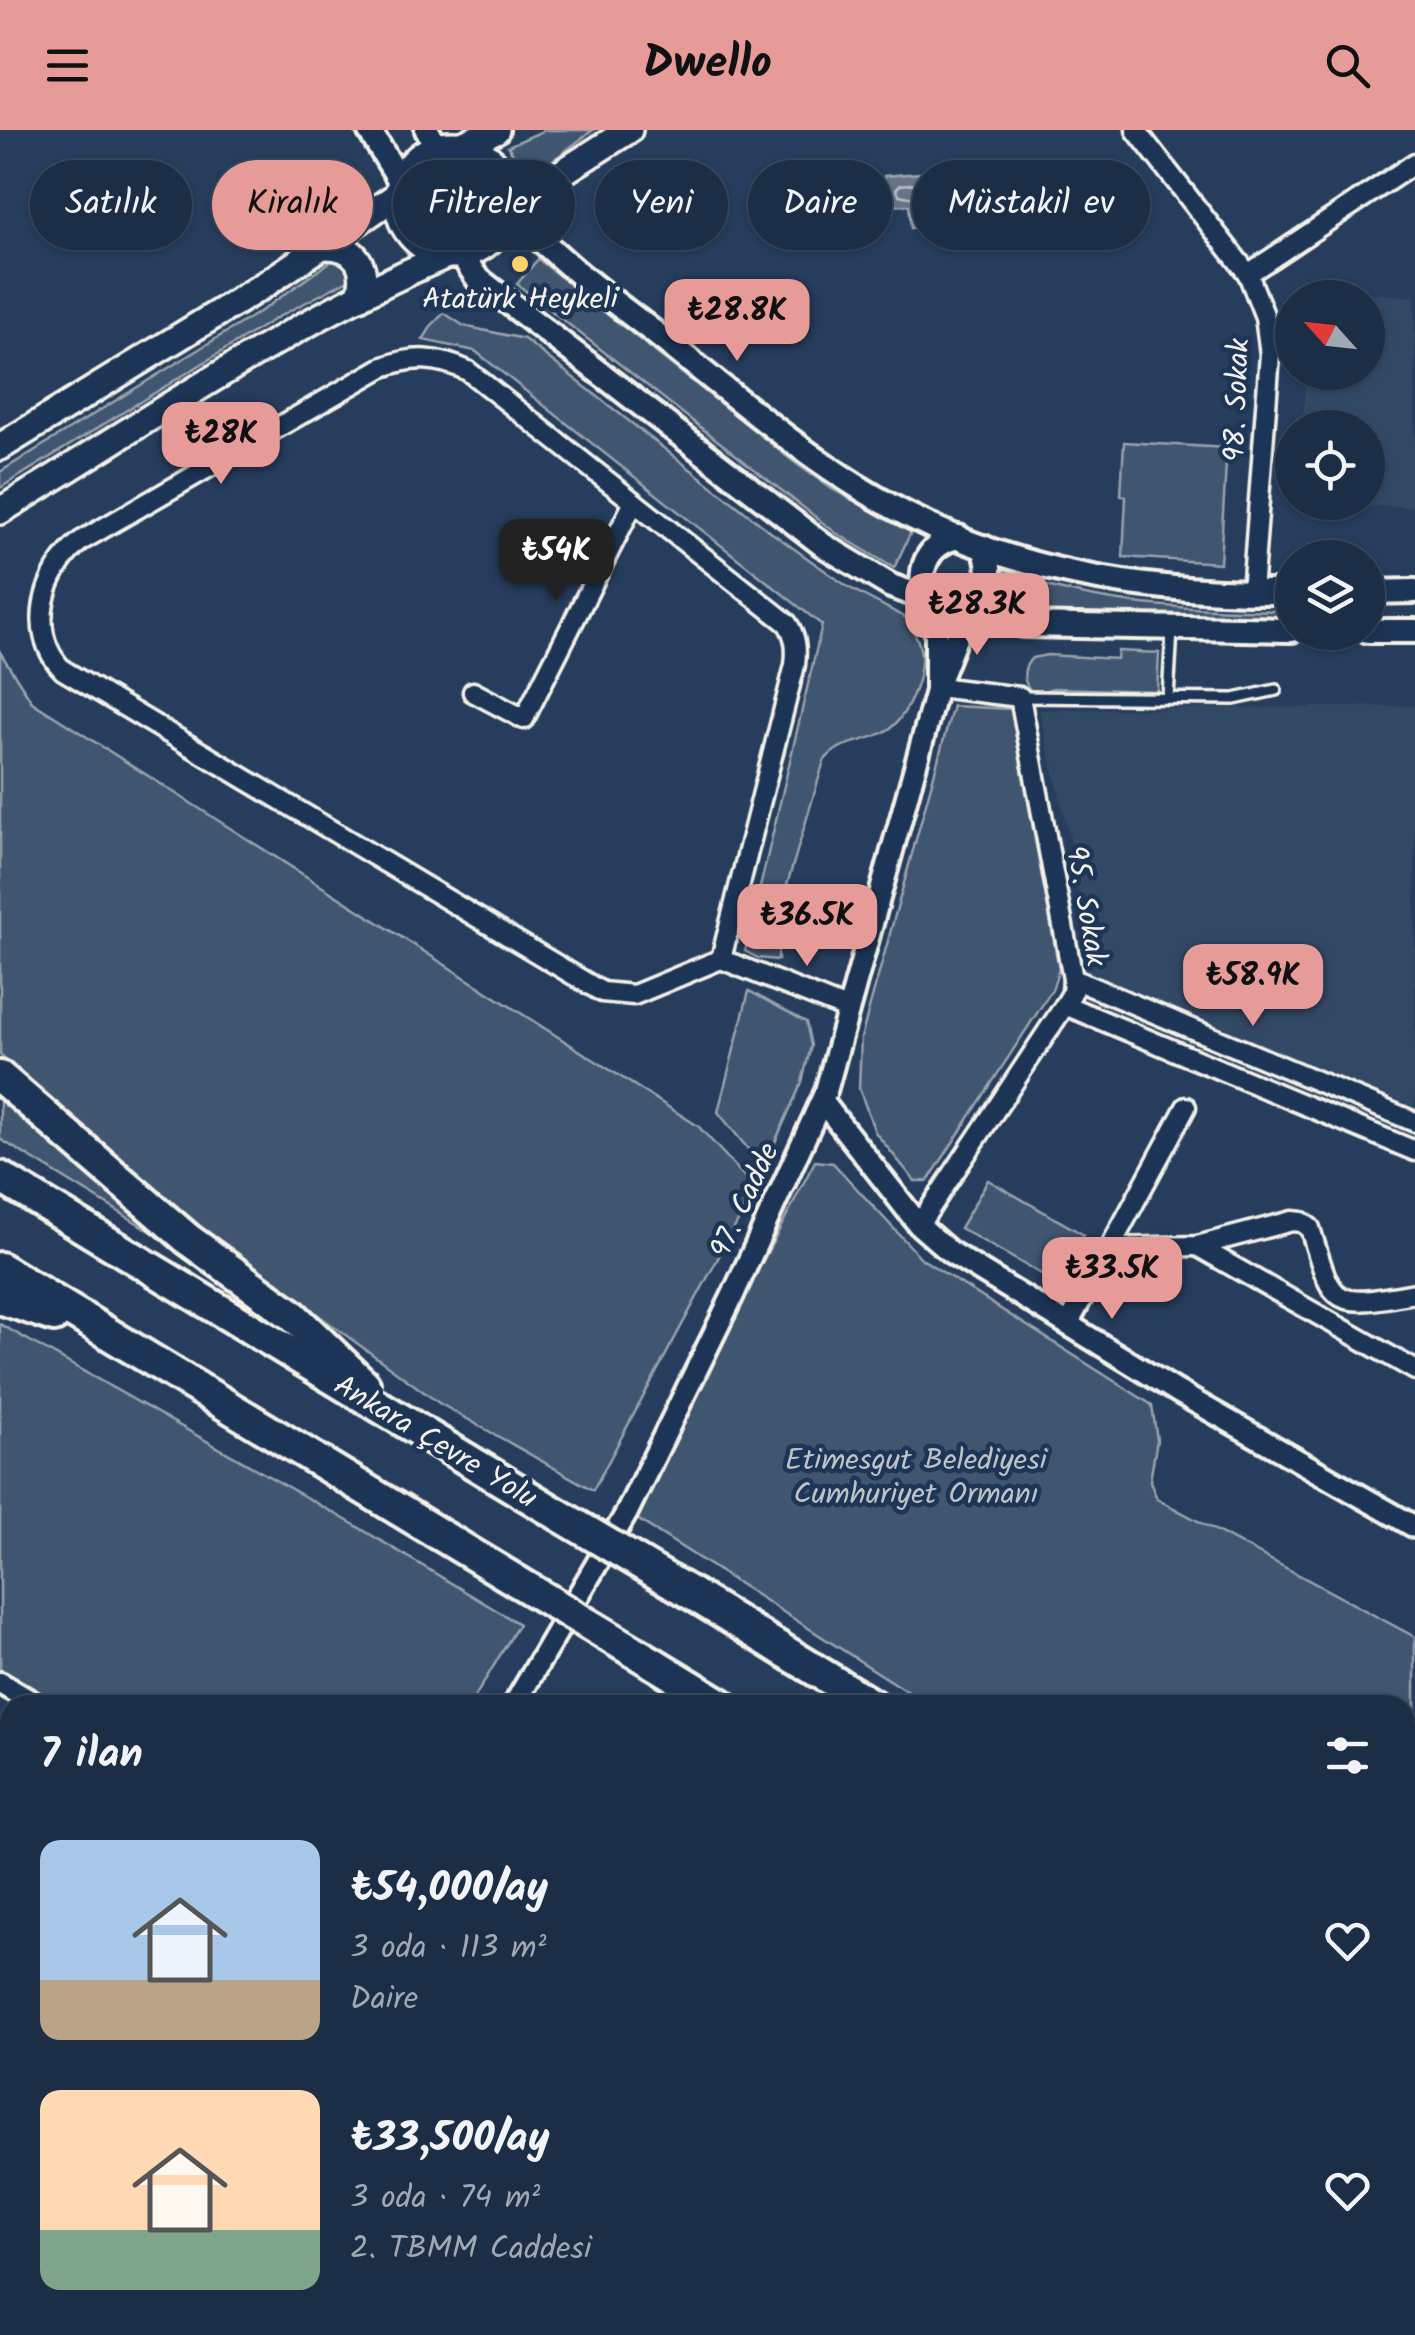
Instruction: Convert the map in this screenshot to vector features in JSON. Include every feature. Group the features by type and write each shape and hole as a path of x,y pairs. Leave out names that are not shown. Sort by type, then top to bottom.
{"highway":[{"path":"0,1077 189,1240 291,1314 406,1424"},
{"name":"Ankara Çevre Yolu","path":"0,1178 856,1695"},
{"path":"0,1268 706,1695"},
{"path":"0,1298 110,1335"}],"main road":[{"path":"369,130 393,176"},
{"path":"417,160 442,141 496,130"},
{"path":"575,166 630,130"},
{"path":"442,141 490,160"},
{"path":"373,210 393,194"},
{"path":"0,447 320,250"},
{"path":"345,250 358,258 364,280 359,296"},
{"path":"430,250 454,254 477,278 823,545 884,582 929,600 1023,626 1275,630"},
{"path":"0,511 400,273 468,250"},
{"path":"552,250 842,476 898,510 982,547 1075,576 1275,592"},
{"path":"929,600 922,584 924,565 934,549 959,537"},
{"path":"967,612 988,585 989,566 982,547"},
{"path":"1385,592 1415,591"},
{"path":"1385,631 1415,631"}],"street":[{"name":"98. Sokak","path":"1136,130 1248,274 1265,318 1270,354 1252,593"},
{"path":"1248,274 1415,163"},
{"path":"721,959 795,665 796,642 787,623 468,371 430,358 396,362 80,541 52,576 45,594 43,635 50,654 63,670 602,992 634,994 721,959 849,1010"},
{"path":"472,692 524,720 634,502"},
{"name":"97. Cadde","path":"929,600 936,625 937,685"},
{"name":"97. Cadde","path":"520,1695 626,1514 822,1101 937,685 967,612"},
{"path":"937,685 1020,696"},
{"name":"95. Sokak","path":"919,1225 1072,993 1073,979 1020,696"},
{"path":"1073,979 1415,1122"},
{"path":"1065,1006 1415,1151"},
{"path":"822,1101 919,1225 950,1252 1178,1392 1415,1527"},
{"path":"1068,1325 1186,1107"},
{"path":"1386,1139 1396,1114"},
{"path":"1110,1248 1197,1246 1292,1221 1302,1222 1310,1228 1328,1288 1336,1296 1362,1303 1415,1293"},
{"path":"1197,1246 1415,1370"}],"lane":[{"path":"1168,698 1172,630"},
{"path":"1020,696 1234,699 1276,690"}],"shaded area":[{"path":"1385,294 1415,297 1415,507 1385,506 1385,410 1304,410 1305,390 1385,390"},
{"path":"1415,706 1415,1107 1083,974 1076,864 1039,710"}],"green space":[{"path":"545,130 593,130 553,160 516,160 508,146"},
{"path":"337,257 347,266 350,279 278,317 0,488 0,472 264,309"},
{"path":"538,259 794,462 832,489 911,532 894,568 836,533 517,284"},
{"path":"444,313 464,326 524,339 772,533 848,587 906,618 914,631 921,654 919,674 901,717 886,731 846,745 824,761 769,945 778,948 778,960 758,958 745,951 822,625 475,351 423,340"},
{"path":"1124,442 1227,448 1220,563 1123,557"},
{"path":"998,570 1107,599 1275,611 1275,620 1028,615 988,606"},
{"path":"1118,651 1159,653 1157,691 1053,688 1034,694 1025,681 1026,667 1032,658 1047,655 1117,659"},
{"path":"0,652 32,702 698,1126 753,1186 752,1195 593,1490 439,1403 310,1309 186,1216 50,1104 0,1055"},
{"path":"953,706 1011,709 1059,969 1052,990 928,1181 915,1181 875,1132 859,1088 861,1038"},
{"path":"749,991 806,1022 811,1046 802,1082 767,1160 757,1160 718,1112"},
{"path":"0,1097 178,1248 0,1139"},
{"name":"Etimesgut Belediyesi Cumhuriyet Ormanı","path":"815,1161 833,1163 922,1259 1152,1405 1157,1440 1150,1481 1157,1499 1415,1637 1415,1695 913,1695 631,1515"},
{"path":"988,1180 1084,1235 1057,1283 960,1228"},
{"path":"0,1324 353,1524 519,1624 476,1695 40,1695 0,1671"}],"water":[{"path":"912,174 912,228 909,205 892,206 892,175"}],"place":[{"name":"Atatürk Heykeli","path":"520,264"}]}
